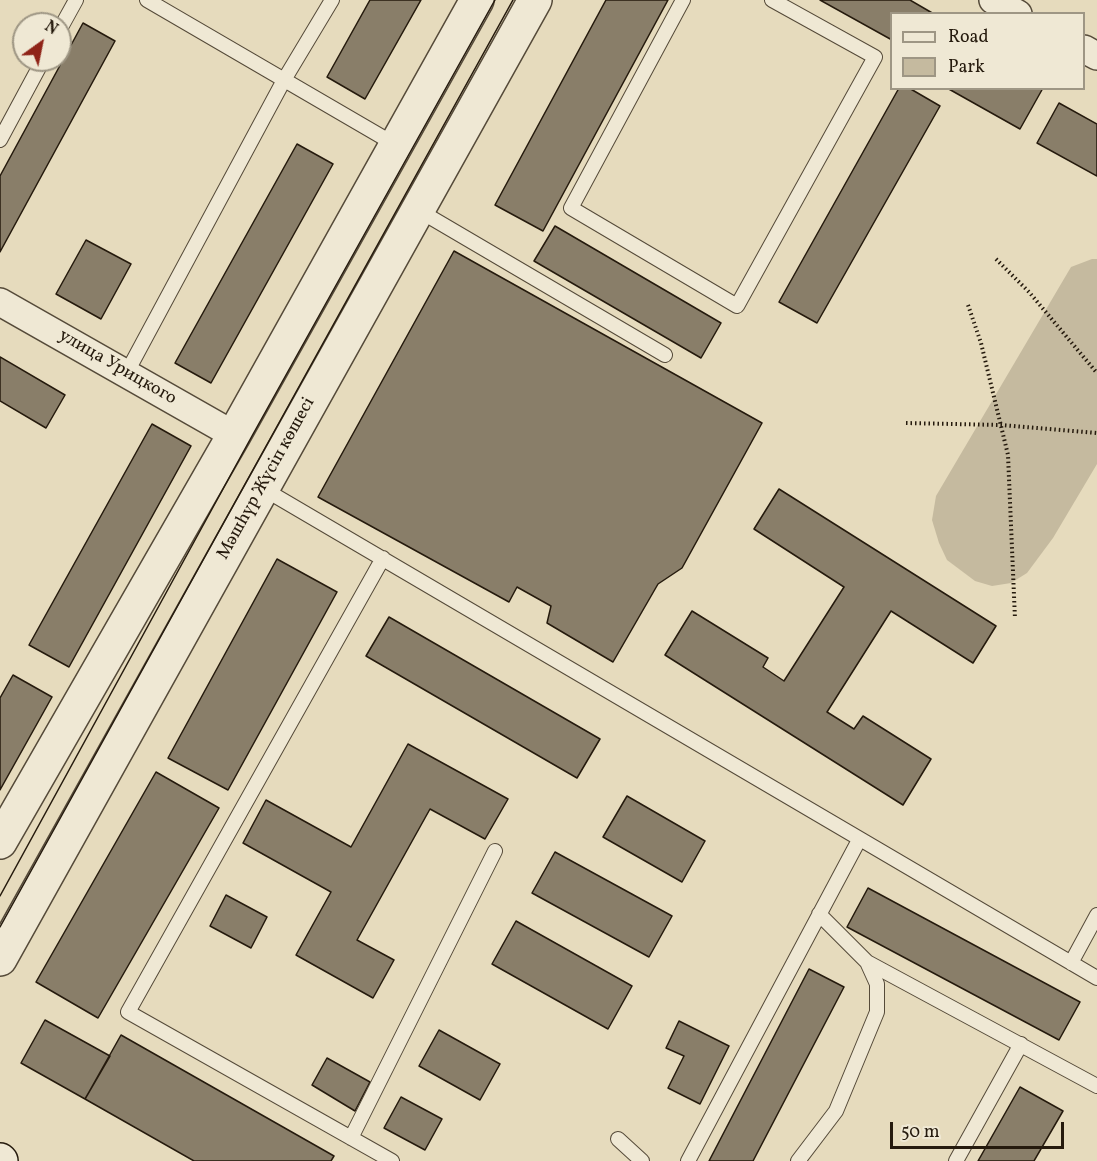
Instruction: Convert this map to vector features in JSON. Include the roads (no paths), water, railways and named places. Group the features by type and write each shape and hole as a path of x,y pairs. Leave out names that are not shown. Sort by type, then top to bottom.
{"street":[{"path":"0,842 234,435 477,0"},
{"name":"Мәшһүр Жүсіп көшесі","path":"0,959 535,0"},
{"path":"993,0 1014,12"},
{"name":"улица Урицкого","path":"0,302 234,435"}],"lane":[{"path":"147,0 396,145"},
{"path":"126,374 284,80 332,0"},
{"path":"683,0 571,208 737,306 875,57 772,0"},
{"path":"0,140 37,72"},
{"path":"418,210 665,355"},
{"path":"262,488 1097,978"},
{"path":"383,558 128,1012 351,1138 369,1155 392,1161"},
{"path":"688,1161 859,840"},
{"path":"351,1138 495,850"},
{"path":"819,914 867,962 1097,1086"},
{"path":"1071,963 1097,915"},
{"path":"798,1161 836,1111 877,1012 877,984 867,962"},
{"path":"956,1161 1021,1044"},
{"path":"618,1139 642,1161"}],"tram line":[{"path":"0,896 252,436 495,0"},
{"path":"0,927 513,0"}]}
